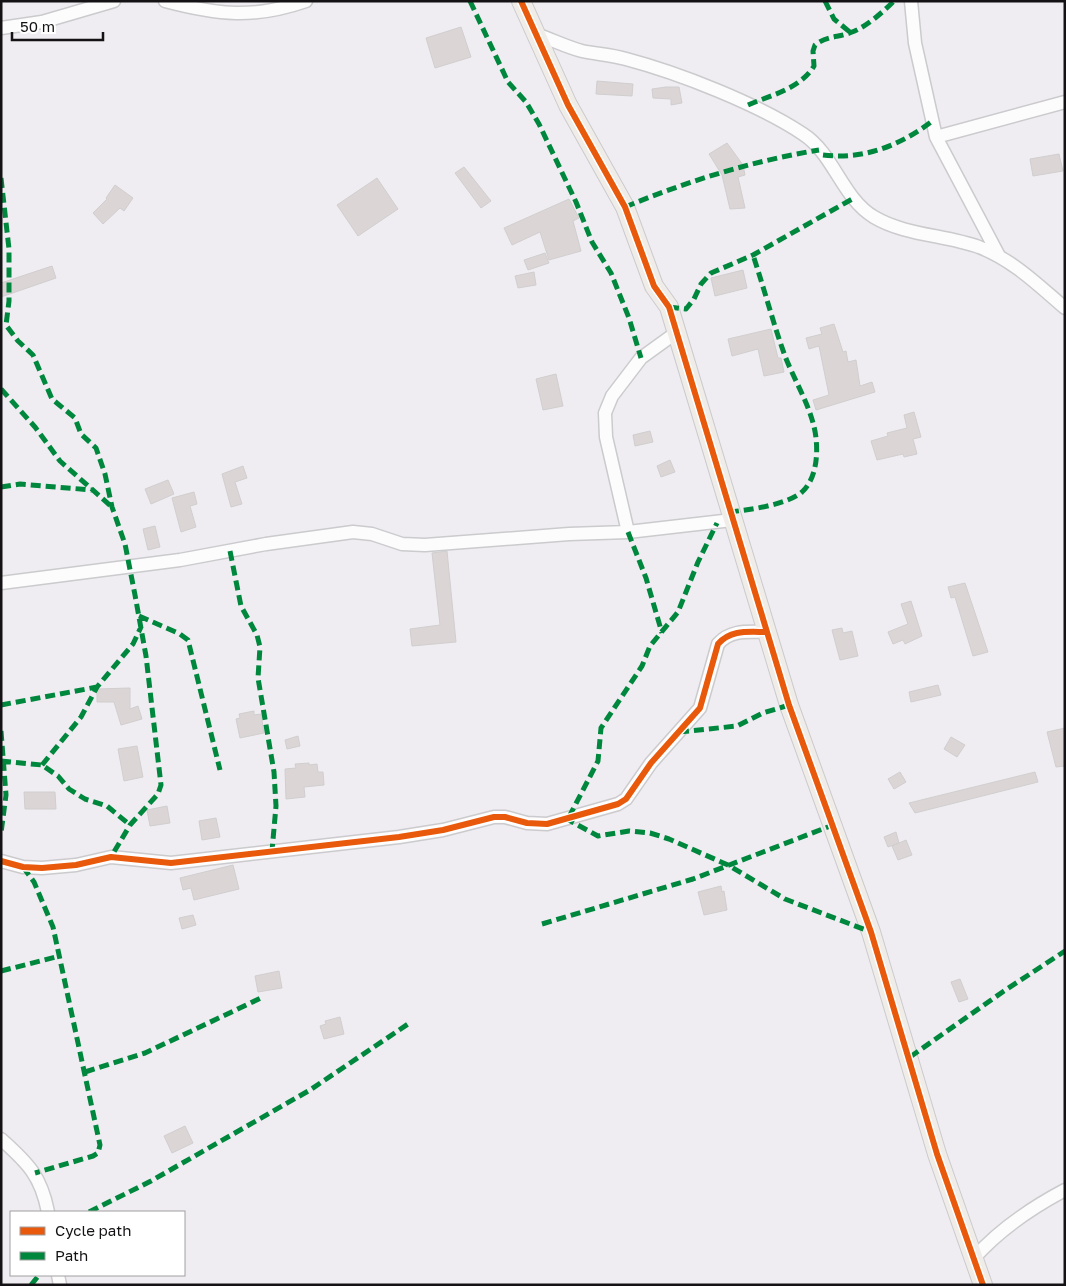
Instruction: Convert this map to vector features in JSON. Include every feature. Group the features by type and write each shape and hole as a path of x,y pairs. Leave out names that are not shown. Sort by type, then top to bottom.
{"street":[{"path":"1,28 51,20 114,1"},
{"path":"165,1 195,9 231,14 256,14 285,9 306,1"},
{"path":"521,1 568,105 624,207 654,286 669,307 789,705 871,932 937,1154 983,1285"},
{"path":"911,1 918,60 936,137 999,256"},
{"path":"536,34 580,50 626,59 739,100 806,136 814,143 861,208 874,217 891,226 939,236 999,256 1012,263 1065,308"},
{"path":"936,137 1065,102"},
{"path":"628,532 606,437 605,413 612,396 641,358 677,332"},
{"path":"1,583 180,560 266,544 353,532 372,534 402,544 425,545 569,534 628,532 732,520"},
{"path":"1,861 23,867 42,868 76,865 111,857 155,863 179,862 399,837 442,830 494,817 505,817 527,823 547,824 618,804 626,799 651,763 700,708 718,644 723,638 731,633 767,632"},
{"path":"1,1139 35,1173 44,1194 48,1211"},
{"path":"974,1258 989,1242 1026,1212 1065,1190"}],"building":[{"path":"461,27 471,57 435,68 426,38"},
{"path":"597,81 633,84 632,96 596,94"},
{"path":"679,87 682,103 671,105 671,99 653,98 652,89"},
{"path":"727,143 743,165 745,175 738,177 745,208 730,209 722,175 709,154"},
{"path":"1059,154 1063,171 1033,176 1030,159"},
{"path":"464,167 491,201 481,208 455,173"},
{"path":"377,178 398,209 358,236 337,205"},
{"path":"115,185 133,198 124,211 120,208 103,224 93,213 107,199"},
{"path":"569,199 579,218 573,221 581,251 549,260 540,232 512,245 504,228"},
{"path":"545,253 549,263 528,270 524,260"},
{"path":"52,266 56,278 1,297 1,283"},
{"path":"743,270 747,288 715,296 711,278"},
{"path":"534,272 536,285 518,288 515,276"},
{"path":"834,324 843,352 846,351 848,362 856,360 860,386 872,382 875,392 816,410 813,400 829,395 819,346 809,349 806,338 822,334 820,328"},
{"path":"771,329 778,358 781,358 784,372 764,376 758,349 732,356 728,339"},
{"path":"556,374 563,406 543,410 536,379"},
{"path":"914,412 921,437 913,439 917,454 904,457 903,454 877,460 871,441 888,436 887,433 907,428 904,415"},
{"path":"650,431 653,442 635,446 633,435"},
{"path":"670,460 675,472 661,477 657,466"},
{"path":"243,466 247,478 235,482 242,504 231,507 222,474"},
{"path":"168,480 174,494 151,504 145,489"},
{"path":"194,492 197,504 190,506 196,527 181,532 172,498"},
{"path":"155,526 160,547 148,550 143,529"},
{"path":"447,551 456,642 412,646 410,629 440,625 432,553"},
{"path":"965,583 988,652 973,656 955,597 951,598 948,587"},
{"path":"911,601 922,636 905,644 903,640 893,644 888,632 908,624 901,604"},
{"path":"842,628 843,633 852,631 858,656 840,660 832,630"},
{"path":"938,685 941,695 911,702 909,692"},
{"path":"130,688 130,709 138,706 142,719 121,725 114,702 97,702 97,689"},
{"path":"254,711 254,715 261,714 264,733 240,738 236,719 240,718 239,714"},
{"path":"1065,728 1065,766 1056,767 1047,732"},
{"path":"298,736 300,746 287,749 285,740"},
{"path":"951,737 965,745 957,757 944,749"},
{"path":"137,746 143,777 124,781 118,749"},
{"path":"309,763 309,765 317,764 318,772 323,772 324,785 304,787 305,797 286,799 285,769 296,768 295,764"},
{"path":"900,772 906,782 894,789 888,779"},
{"path":"1035,772 1038,782 915,813 909,803"},
{"path":"24,792 55,792 56,809 25,809"},
{"path":"167,806 170,823 150,826 147,810"},
{"path":"216,818 220,837 202,840 199,821"},
{"path":"896,832 899,843 888,847 884,837"},
{"path":"906,840 912,855 898,860 892,846"},
{"path":"233,865 239,889 194,900 191,888 183,890 180,878"},
{"path":"721,886 722,892 724,891 727,910 704,915 698,892"},
{"path":"193,915 196,925 182,929 179,918"},
{"path":"279,971 282,988 258,992 255,976"},
{"path":"960,979 968,999 959,1002 951,982"},
{"path":"340,1017 344,1034 324,1039 320,1026 326,1024 325,1021"},
{"path":"185,1126 193,1143 172,1153 164,1136"}],"marked path":[{"path":"470,1 508,82 526,102 539,124 576,202 592,242 611,273 629,318 641,358"},
{"path":"825,1 834,19 851,33"},
{"path":"748,105 793,86 808,74 814,66 813,51 815,45 824,40 847,34 863,27 894,1"},
{"path":"823,155 852,155 880,149 906,138 931,122"},
{"path":"625,207 720,173 769,160 819,150"},
{"path":"1,178 9,249 9,301 6,325 18,341 33,355 52,399 75,418 81,434 96,448 105,474 112,507 125,544 146,656 161,785 158,794 130,825 111,857"},
{"path":"669,307 686,309 694,299 701,284 711,273 753,255 854,198"},
{"path":"729,512 767,506 795,497 807,487 810,481 815,467 817,452 811,417 776,331 753,255"},
{"path":"1,389 35,427 60,461 112,507"},
{"path":"1,487 20,484 92,490"},
{"path":"569,817 598,761 601,728 642,666 650,646 678,612 698,562 717,523"},
{"path":"628,532 646,578 662,633"},
{"path":"230,551 241,606 257,635 260,647 258,678 274,772 276,806 272,851"},
{"path":"139,616 180,634 188,640 220,770"},
{"path":"42,765 81,717 97,687 133,644 141,627"},
{"path":"1,705 97,687"},
{"path":"679,732 737,726 763,713 789,705"},
{"path":"1,731 6,795 1,833"},
{"path":"1,761 42,765 58,776 69,789 85,799 107,806 130,825"},
{"path":"565,818 598,836 629,831 650,833 669,839 728,865 785,899 871,932"},
{"path":"542,924 693,879 833,825"},
{"path":"23,867 34,882 53,927 100,1145 98,1153 93,1156 35,1173"},
{"path":"910,1057 1065,951"},
{"path":"1,971 60,956"},
{"path":"85,1072 145,1053 261,998"},
{"path":"91,1211 151,1181 310,1090 408,1024"},
{"path":"31,1285 38,1276"}],"cycle path":[{"path":"521,1 568,105 625,207 654,286 669,307 789,705 871,932 937,1154 983,1285"},
{"path":"1,861 23,867 42,868 76,865 111,857 171,863 399,837 443,830 494,817 505,817 527,823 547,824 618,804 626,799 651,763 700,708 718,644 723,639 734,634 767,632"}]}
